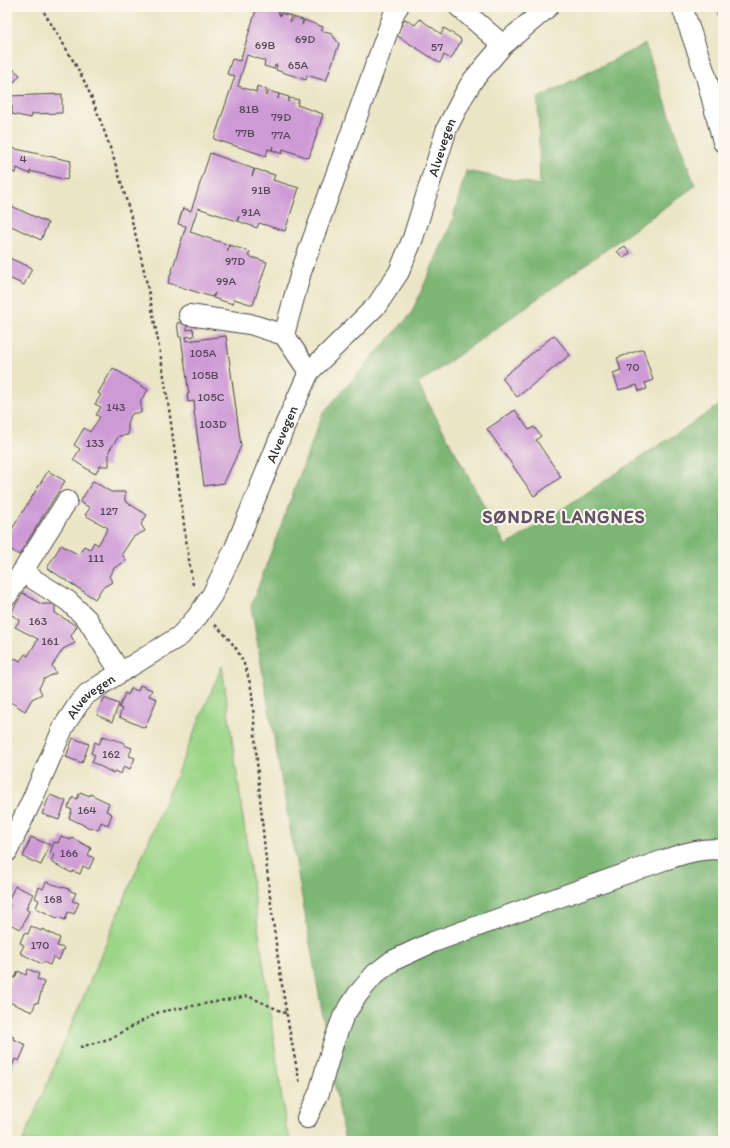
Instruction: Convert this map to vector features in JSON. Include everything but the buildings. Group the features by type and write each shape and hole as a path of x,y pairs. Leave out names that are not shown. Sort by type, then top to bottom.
{"street":[{"path":"284,335 301,272 352,126 395,11 398,7"},
{"path":"459,7 504,45"},
{"name":"Alvevegen","path":"7,852 71,713 87,694 120,672 180,636 204,607 236,548 286,423 309,372 377,306 392,283 413,238 447,128 473,80 504,45 548,7"},
{"path":"682,7 706,76 723,142"},
{"path":"189,314 250,324 284,335 309,372"},
{"path":"7,596 67,501"},
{"path":"22,572 68,601 87,619 105,644 120,672"},
{"path":"307,1118 319,1093 333,1044 343,1017 358,994 375,974 392,961 433,942 664,860 691,851 713,848 723,850"}],"path":[{"path":"41,7 89,92 107,138 132,220 153,314 194,585 204,607 215,625 230,638 242,658 248,672 252,693 270,904 300,1086"},
{"path":"80,1047 109,1039 159,1012 248,996 287,1014"}],"green space":[{"path":"645,44 695,186 418,384 506,546 723,403 723,1141 348,1141 344,1137 251,606 323,413 411,314 452,222 466,171 540,185 538,98"},
{"path":"222,666 286,1128 291,1141 23,1141"}],"district":[{"name":"SØNDRE LANGNES","path":"564,517"}]}
